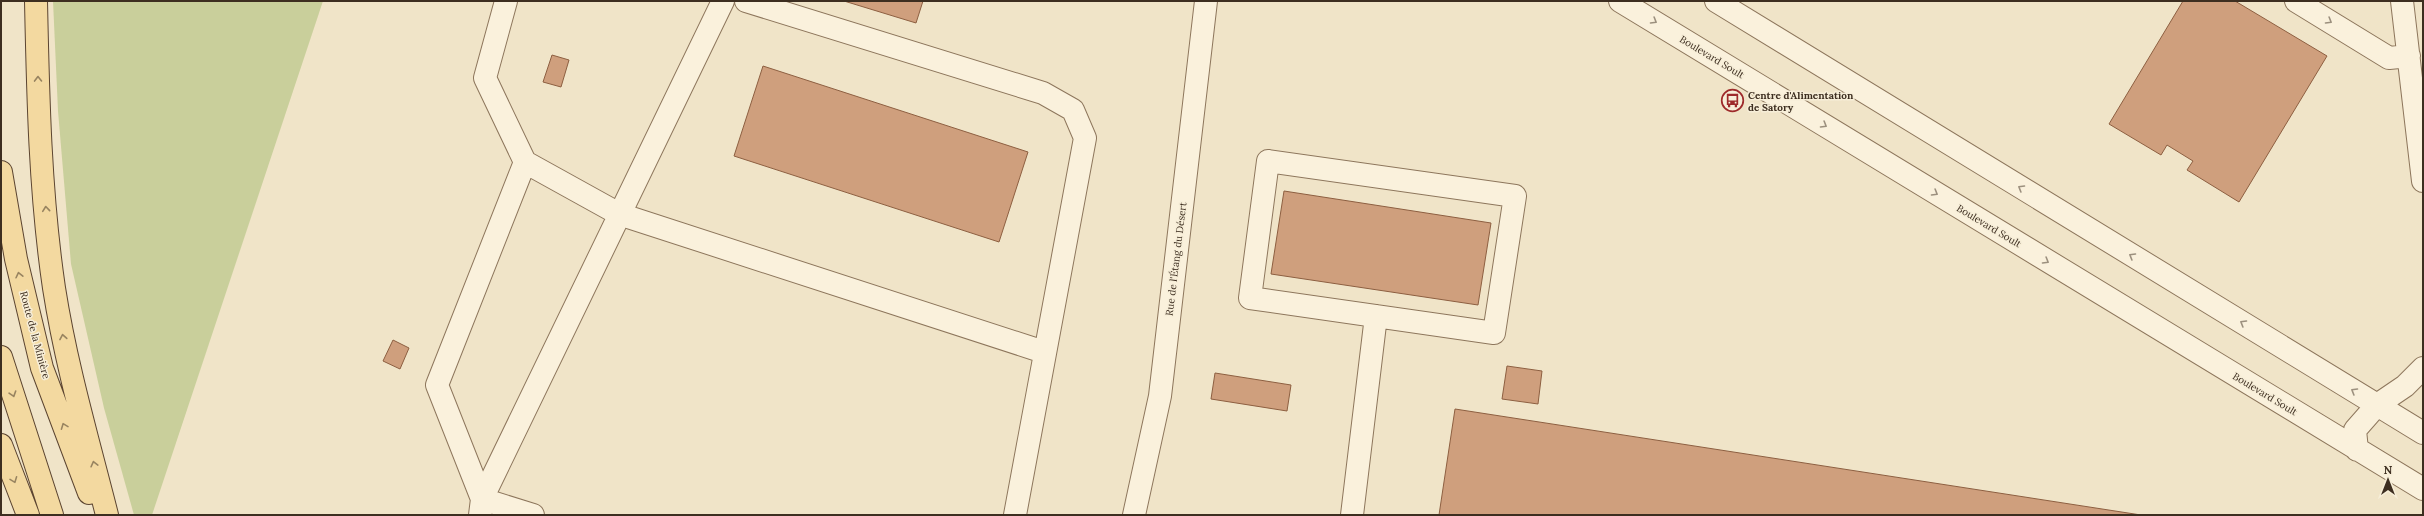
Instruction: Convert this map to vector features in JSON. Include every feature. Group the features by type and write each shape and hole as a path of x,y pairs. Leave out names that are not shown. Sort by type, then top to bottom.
{"main road":[{"path":"36,1 39,142 54,287 69,369 107,515"},
{"name":"Route de la Minière","path":"1,172 16,259 42,368 97,515"},
{"path":"1,356 52,515"},
{"path":"1,445 28,515"}],"street":[{"path":"506,1 485,78 525,162 619,214 1044,352"},
{"path":"481,507 619,214 723,1"},
{"path":"746,1 1043,93 1073,110 1085,138 1044,352 1015,515"},
{"name":"Rue de l'Étang du Désert","path":"1134,515 1160,396 1206,1"},
{"name":"Boulevard Soult","path":"1620,1 2423,489"},
{"path":"1716,1 2423,433"},
{"path":"2296,1 2389,58 2409,56"},
{"path":"2402,1 2423,181"},
{"path":"1268,161 1515,196 1494,333 1376,316 1250,298 1268,161"},
{"path":"481,507 437,385 525,162"},
{"path":"1352,515 1376,316"},
{"path":"2357,450 2355,430 2376,405 2405,386 2423,368"},
{"path":"481,507 533,515"}],"green space":[{"path":"53,1 323,1 152,515 134,515 104,408 71,264 58,111"}],"building":[{"path":"844,1 923,1 916,23"},
{"path":"2183,1 2235,1 2327,56 2239,202 2187,170 2193,161 2167,145 2161,155 2109,124"},
{"path":"552,55 569,60 561,87 543,82"},
{"path":"763,66 1028,152 999,242 734,156"},
{"path":"1284,191 1491,223 1478,305 1271,274"},
{"path":"393,340 409,348 400,369 383,361"},
{"path":"1507,366 1542,371 1538,404 1502,399"},
{"path":"1215,373 1291,385 1287,411 1211,399"},
{"path":"1455,409 2141,515 1439,515"}],"place":[{"name":"Centre d'Alimentation de Satory","path":"1733,101"}]}
